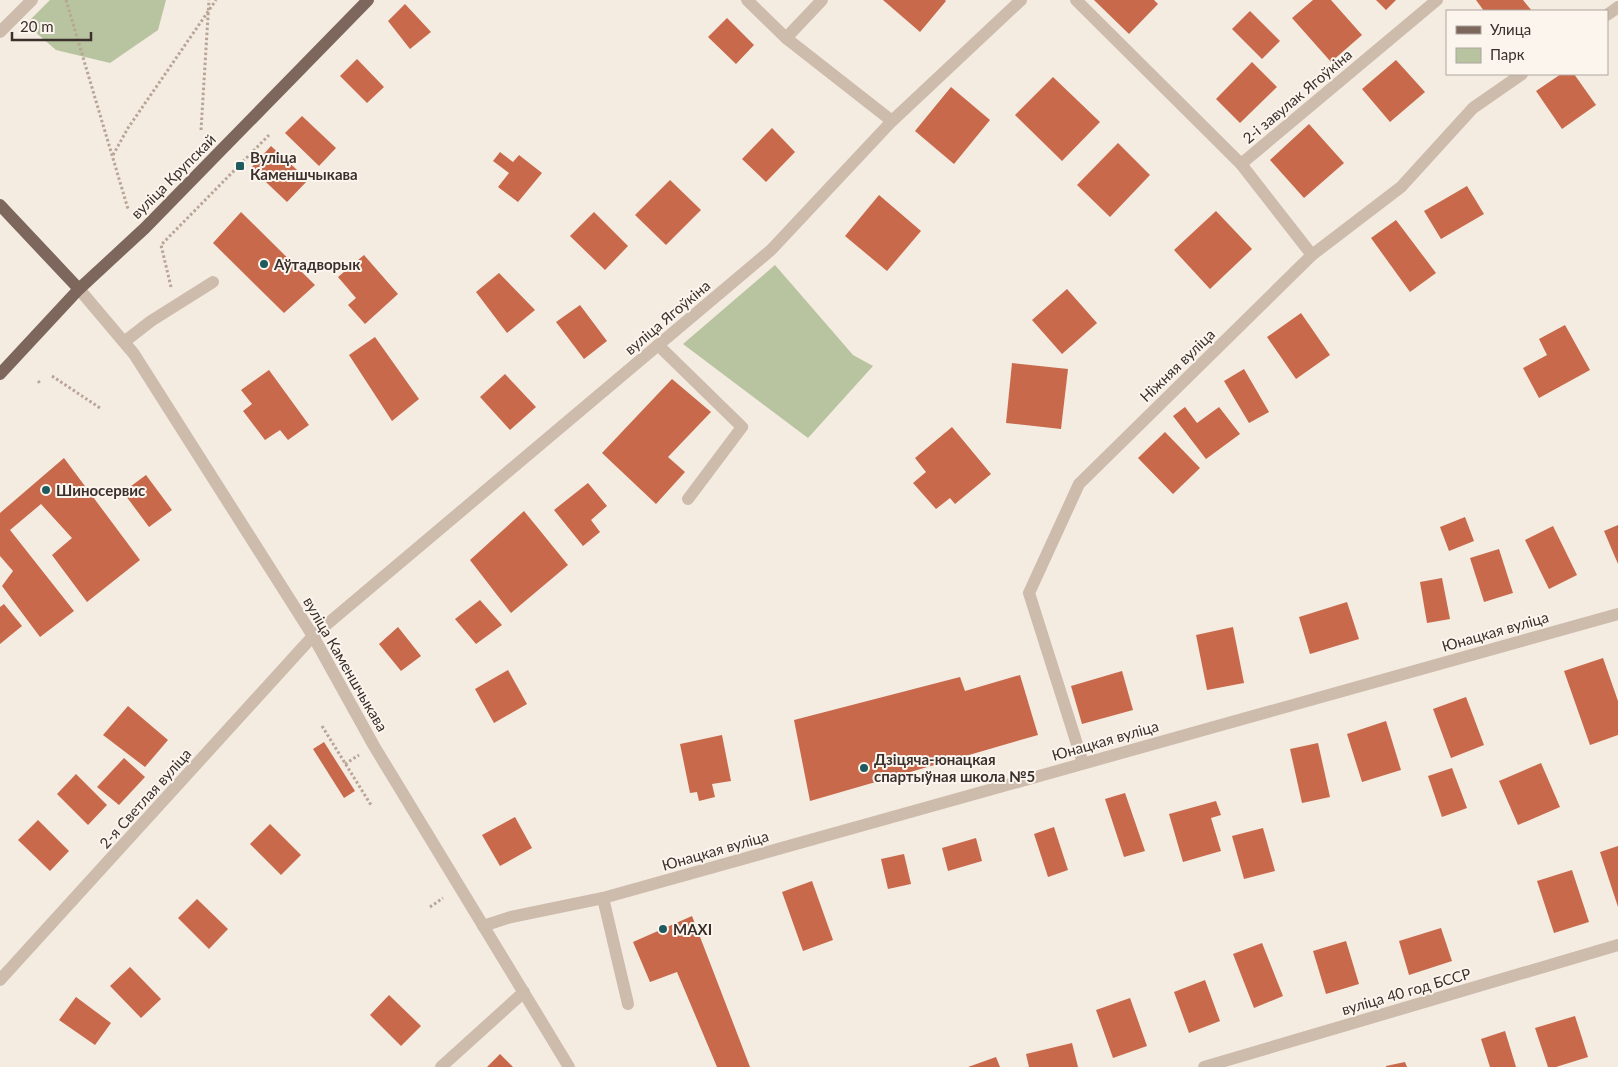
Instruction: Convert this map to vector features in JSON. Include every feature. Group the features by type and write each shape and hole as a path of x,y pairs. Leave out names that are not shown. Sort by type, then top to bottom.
{"main road":[{"name":"вуліца Крупскай","path":"0,374 79,289 145,228 368,0"},
{"path":"0,205 79,289"}],"street":[{"path":"0,32 32,0"},
{"path":"747,0 786,38 892,121"},
{"path":"786,38 822,0"},
{"name":"вуліца Ягоўкіна","path":"313,636 771,250 892,121 1022,0"},
{"name":"2-і завулак Ягоўкіна","path":"1076,0 1242,164 1437,0"},
{"name":"Ніжняя вуліца","path":"1083,763 1029,593 1079,484 1312,255 1401,187 1473,108 1521,75"},
{"path":"1242,164 1312,255"},
{"path":"124,342 151,321 213,282"},
{"name":"вуліца Каменшчыкава","path":"79,289 134,354 313,636 374,746 569,1067"},
{"path":"658,346 742,427 688,499"},
{"name":"Юнацкая вуліца","path":"483,926 511,916 603,898 1618,614"},
{"name":"2-я Светлая вуліца","path":"0,980 313,636"},
{"path":"603,898 628,1004"},
{"name":"вуліца 40 год БССР","path":"1204,1067 1618,946"},
{"path":"441,1067 524,992"}],"path":[{"path":"66,0 128,209"},
{"path":"201,130 208,0"},
{"path":"112,156 128,128 216,0"},
{"path":"172,293 161,245 217,191 269,135"},
{"path":"52,376 100,408"},
{"path":"322,726 371,805"},
{"path":"430,907 443,898"}],"green space":[{"path":"50,0 166,0 158,30 110,63 56,50 26,24"},
{"path":"775,265 853,355 873,366 808,438 683,344"}],"building":[{"path":"883,0 945,0 946,1 920,32"},
{"path":"1094,0 1154,0 1158,4 1129,34"},
{"path":"1313,0 1331,0 1362,35 1331,62 1292,18"},
{"path":"1376,0 1396,0 1386,10"},
{"path":"1476,0 1523,0 1531,10 1483,10"},
{"path":"405,4 431,32 410,49 388,21"},
{"path":"1250,11 1280,41 1262,59 1232,29"},
{"path":"727,18 754,45 736,64 708,37"},
{"path":"357,59 384,87 367,103 340,76"},
{"path":"1396,60 1425,92 1390,122 1362,89"},
{"path":"1252,62 1277,87 1240,123 1216,99"},
{"path":"1560,75 1575,75 1596,105 1562,129 1536,91"},
{"path":"1053,77 1100,122 1062,161 1015,115"},
{"path":"951,87 990,120 954,164 915,131"},
{"path":"302,116 336,148 319,166 285,133"},
{"path":"1309,124 1344,163 1304,198 1270,160"},
{"path":"772,128 795,152 766,182 742,159"},
{"path":"1118,143 1150,175 1110,217 1077,185"},
{"path":"271,146 308,180 287,202 251,168"},
{"path":"500,152 513,162 519,155 542,173 518,202 498,187 509,173 493,161"},
{"path":"670,180 701,210 666,245 635,215"},
{"path":"1467,186 1484,214 1441,239 1424,211"},
{"path":"879,195 921,231 887,271 845,236"},
{"path":"1216,211 1252,249 1210,289 1174,250"},
{"name":"Аўтадворык","path":"241,212 315,285 284,313 213,243"},
{"path":"594,212 628,246 605,270 570,236"},
{"path":"1396,220 1436,273 1410,292 1371,238"},
{"path":"364,255 398,294 365,324 348,305 356,298 338,277"},
{"path":"499,273 535,310 507,333 476,292"},
{"path":"1067,289 1097,323 1062,354 1032,320"},
{"path":"580,305 607,341 584,359 556,322"},
{"path":"1301,313 1330,355 1296,379 1267,337"},
{"path":"1565,325 1590,370 1539,398 1523,368 1547,355 1539,339"},
{"path":"375,337 419,399 392,421 349,355"},
{"path":"1012,363 1068,369 1061,429 1006,423"},
{"path":"1244,369 1269,412 1249,423 1224,381"},
{"path":"269,370 309,425 288,440 280,430 265,440 243,411 252,404 241,390"},
{"path":"505,374 536,407 510,430 480,397"},
{"path":"672,379 711,412 668,457 685,472 656,504 602,453"},
{"path":"1185,407 1197,423 1219,407 1240,434 1206,459 1173,416"},
{"path":"952,427 991,474 955,504 950,498 936,509 913,483 926,472 915,458"},
{"path":"1165,432 1200,468 1173,494 1138,458"},
{"path":"64,458 140,560 87,602 52,555 72,538 41,504 10,530 74,611 40,637 2,586 13,571 0,556 0,513"},
{"path":"146,475 172,510 149,527 123,492"},
{"path":"588,483 607,506 591,520 600,532 583,546 554,510"},
{"path":"524,511 568,565 511,613 470,560"},
{"path":"1465,517 1474,541 1449,551 1440,527"},
{"path":"1618,525 1618,564 1604,531"},
{"path":"1553,526 1577,575 1549,589 1525,540"},
{"path":"1499,549 1513,593 1484,602 1470,558"},
{"path":"1442,578 1450,619 1427,623 1420,582"},
{"path":"480,600 502,625 476,644 455,619"},
{"path":"1347,602 1359,639 1310,654 1299,617"},
{"path":"4,604 22,626 0,644 0,607"},
{"path":"398,627 421,656 401,671 379,644"},
{"path":"1233,627 1244,683 1207,690 1196,635"},
{"path":"1603,658 1618,701 1618,735 1590,745 1564,671"},
{"path":"508,670 527,704 494,723 475,689"},
{"path":"1122,671 1133,710 1082,724 1071,686"},
{"name":"Дзіцяча-юнацкая спартыўная школа №5","path":"1020,675 1038,735 810,801 794,720 960,677 965,691"},
{"path":"1466,697 1484,745 1451,758 1433,709"},
{"path":"128,706 168,740 145,767 103,735"},
{"path":"1386,721 1401,770 1362,782 1347,734"},
{"path":"722,735 731,781 712,784 715,797 699,801 697,792 690,793 680,744"},
{"path":"324,742 355,791 344,798 313,749"},
{"path":"1318,743 1330,797 1302,803 1290,749"},
{"path":"124,758 145,777 119,805 97,787"},
{"path":"1541,763 1560,807 1518,825 1499,781"},
{"path":"1452,768 1467,808 1442,817 1428,776"},
{"path":"76,774 107,805 88,825 57,794"},
{"path":"1125,793 1145,851 1124,857 1105,799"},
{"path":"1216,801 1221,815 1211,818 1221,851 1183,862 1169,814"},
{"path":"515,817 532,848 500,866 482,835"},
{"path":"38,820 69,851 50,871 18,840"},
{"path":"270,824 301,855 281,875 250,844"},
{"path":"1054,827 1068,870 1048,877 1034,834"},
{"path":"1263,828 1275,871 1244,879 1232,836"},
{"path":"976,838 982,861 948,871 942,848"},
{"path":"1618,846 1618,907 1600,852"},
{"path":"904,854 911,884 888,889 881,859"},
{"path":"1572,870 1589,922 1554,933 1537,881"},
{"path":"812,881 833,940 803,951 782,892"},
{"path":"197,899 228,929 209,949 178,918"},
{"path":"692,916 750,1067 717,1067 677,972 650,982 633,942"},
{"path":"1441,928 1452,961 1409,975 1399,941"},
{"path":"1346,941 1359,984 1326,994 1313,951"},
{"path":"1262,943 1283,996 1254,1008 1233,954"},
{"path":"130,967 161,999 141,1018 110,986"},
{"path":"1205,980 1220,1021 1189,1033 1174,992"},
{"path":"389,995 421,1026 401,1046 370,1015"},
{"path":"76,997 111,1023 95,1045 59,1020"},
{"path":"1130,998 1147,1046 1113,1058 1096,1010"},
{"path":"1575,1016 1588,1057 1556,1067 1548,1067 1535,1028"},
{"path":"1505,1031 1516,1067 1490,1067 1481,1039"},
{"path":"1072,1043 1078,1067 1029,1067 1026,1054"},
{"path":"500,1054 513,1067 487,1067"},
{"path":"996,1057 1000,1067 968,1067"},
{"path":"1405,1062 1407,1067 1386,1067 1386,1066"}],"place":[{"name":"Вуліца Каменшчыкава","path":"240,166"},
{"name":"Аўтадворык","path":"264,264"},
{"name":"Шиносервис","path":"46,490"},
{"name":"Дзіцяча-юнацкая спартыўная школа №5","path":"864,768"},
{"name":"MAXI","path":"663,929"}]}
